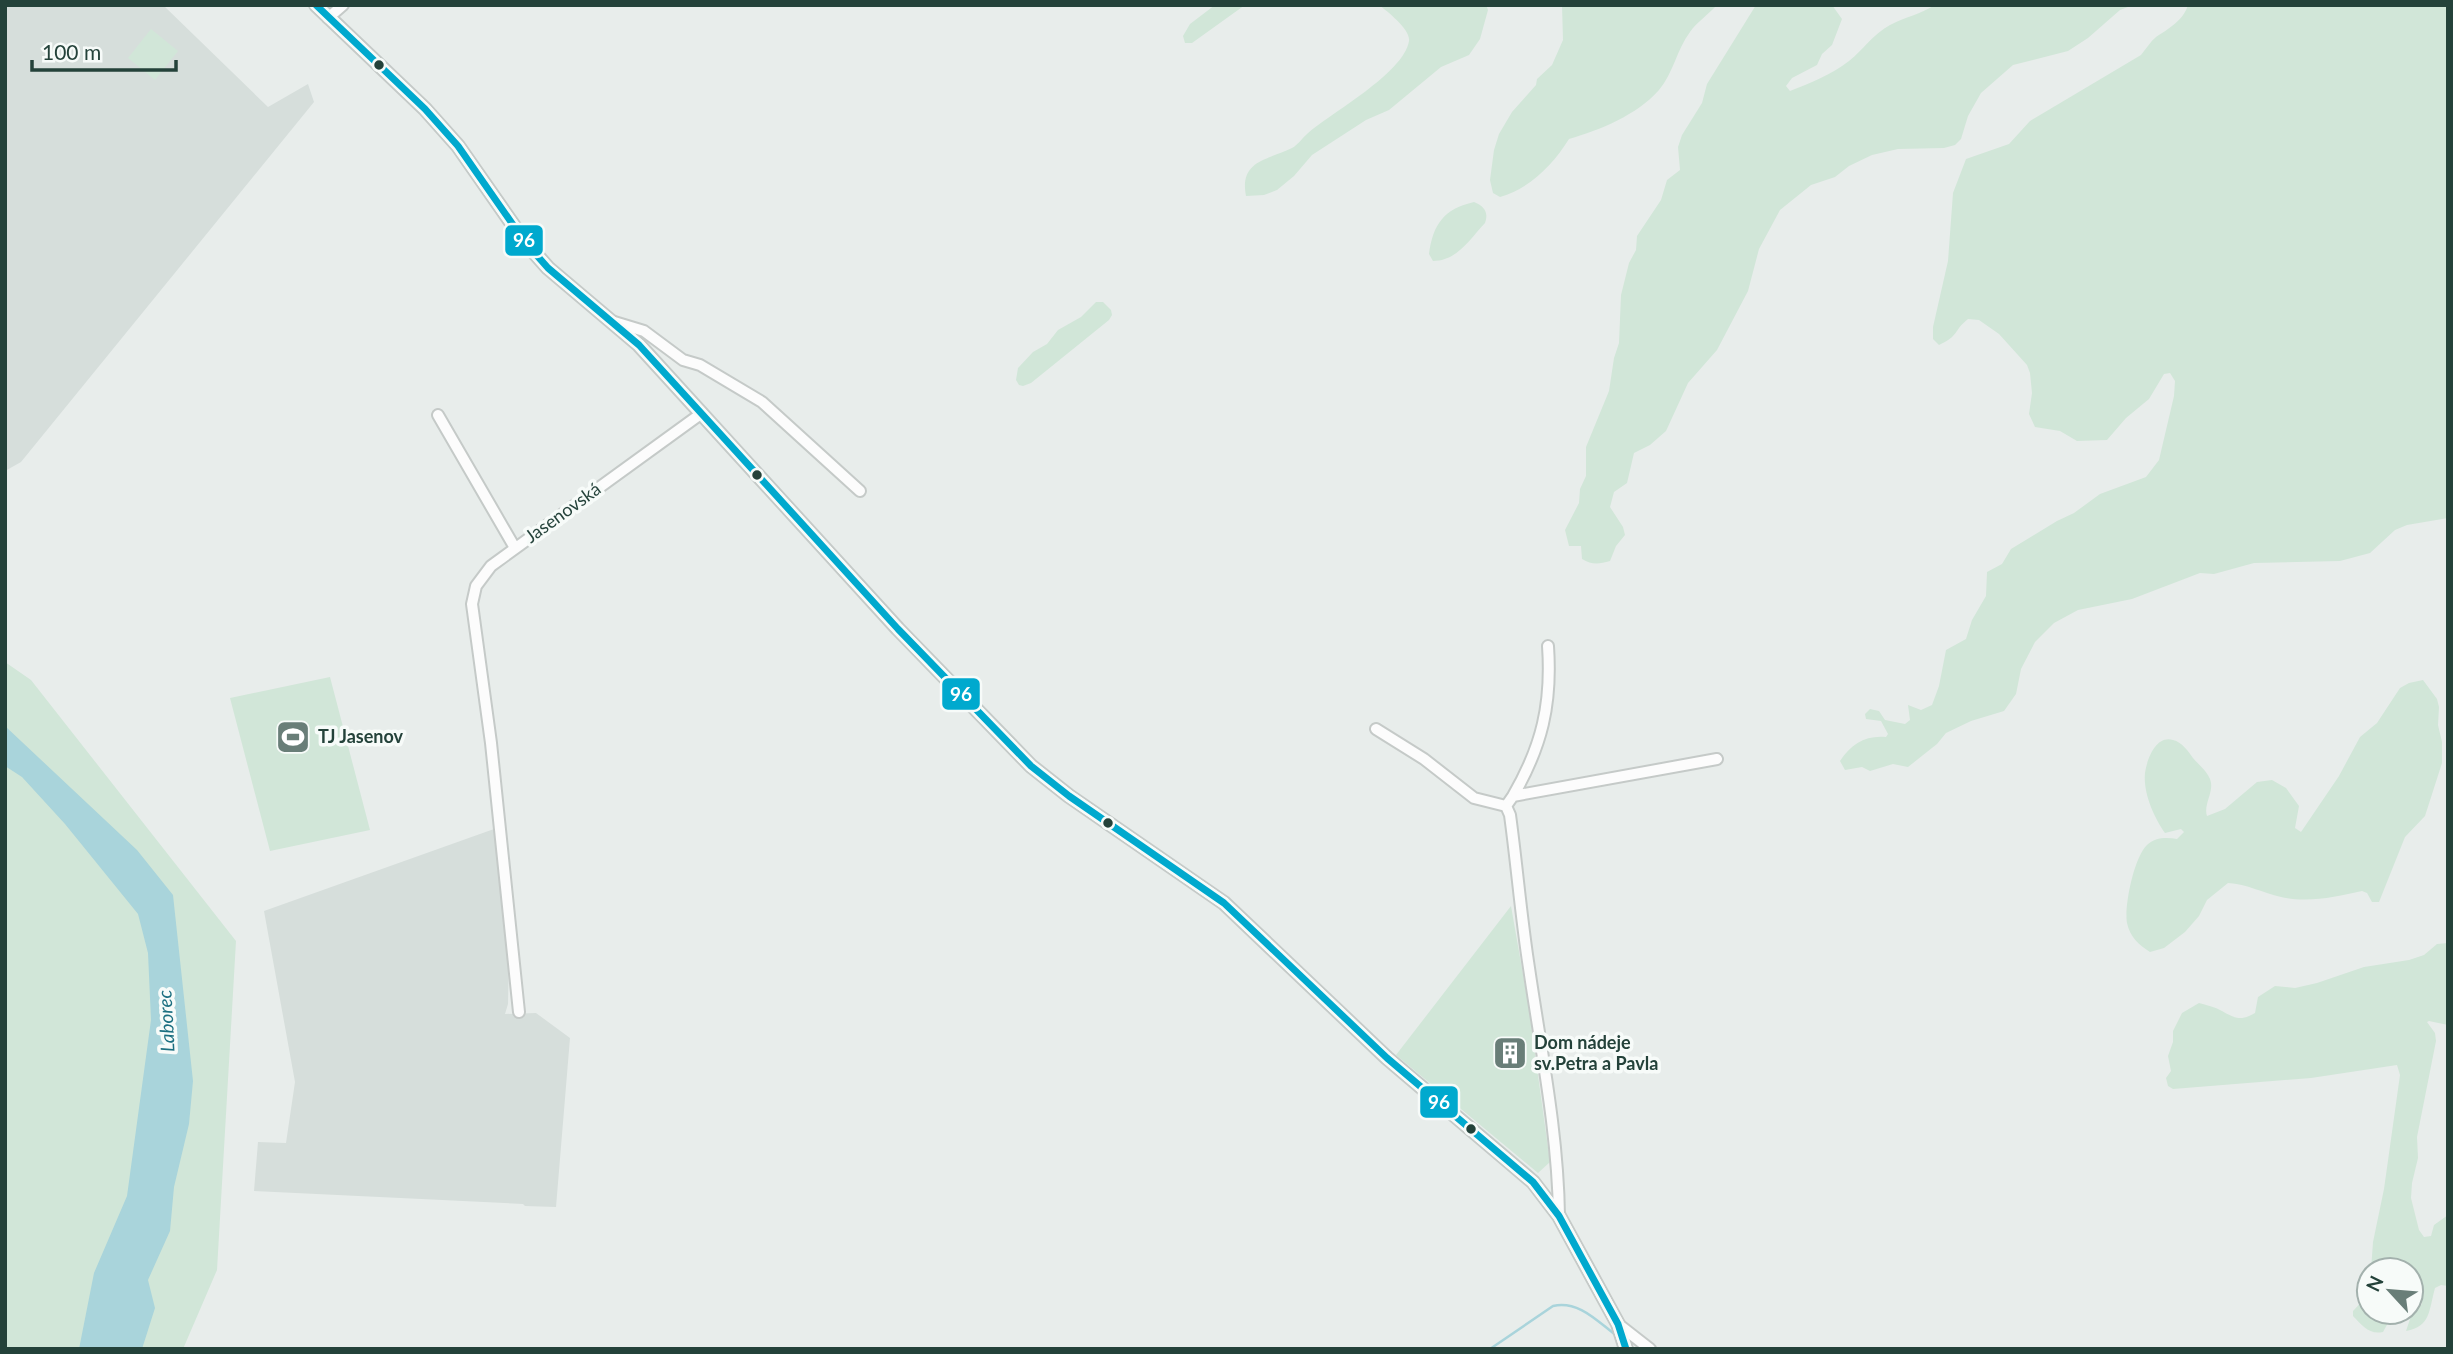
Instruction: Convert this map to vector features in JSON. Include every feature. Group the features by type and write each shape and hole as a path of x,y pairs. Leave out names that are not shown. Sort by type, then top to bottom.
{"street":[{"path":"316,5 417,101 458,146 525,242 542,261 565,284 639,345 898,629 1031,766 1069,796 1224,903 1387,1058 1533,1182 1559,1216 1619,1328 1626,1349"},
{"path":"328,18 343,5"},
{"path":"611,321 644,331 683,360 700,365 762,402 860,491"},
{"name":"Jasenovská","path":"438,415 514,548 702,413"},
{"path":"514,548 491,566 476,586 472,604 491,743 519,1012"},
{"path":"1548,646 1550,676 1544,720 1531,765 1506,806 1512,832 1521,915 1559,1180 1559,1216"},
{"path":"1376,729 1424,759 1474,798 1506,806"},
{"path":"1513,796 1717,759"},
{"path":"1533,1182 1546,1187 1559,1180"},
{"path":"1619,1328 1650,1349"}],"shaded area":[{"path":"5,5 163,5 268,107 308,84 314,102 21,462 5,471"},
{"path":"494,829 509,954 508,1004 505,1014 536,1013 570,1038 556,1207 254,1191 258,1142 286,1143 295,1082 264,911"}],"green space":[{"path":"1215,5 1245,5 1192,43 1185,43 1183,36 1190,24"},
{"path":"1379,5 1486,5 1488,10 1480,39 1469,55 1441,67 1389,110 1366,120 1312,155 1294,176 1277,190 1264,195 1246,196 1245,184 1251,168 1294,147 1318,125 1381,79 1404,53 1409,37 1398,21"},
{"path":"1562,5 1717,5 1690,32 1664,84 1650,99 1617,120 1569,139 1531,182 1500,197 1493,193 1490,180 1499,134 1512,112 1536,85 1537,79 1552,65 1563,40"},
{"path":"1756,5 1832,5 1842,19 1832,45 1822,54 1817,65 1792,78 1786,86 1790,91 1842,66 1890,25 1935,5 2133,5 2120,10 2088,38 2068,51 2013,65 1981,93 1968,116 1961,139 1955,145 1944,148 1898,149 1872,155 1849,166 1835,177 1811,185 1780,210 1759,249 1748,291 1717,350 1688,383 1666,431 1650,445 1634,453 1627,483 1614,492 1610,507 1625,535 1616,546 1610,561 1589,562 1582,559 1581,546 1569,546 1565,530 1579,503 1580,489 1586,476 1586,447 1609,391 1619,343 1621,295 1629,263 1636,250 1637,236 1661,200 1667,180 1680,170 1678,147 1682,135 1702,103 1707,84"},
{"path":"2188,5 2448,5 2448,518 2407,525 2395,530 2370,553 2340,561 2254,563 2214,574 2200,573 2132,599 2078,610 2054,623 2035,642 2021,669 2016,694 2004,711 1971,721 1946,733 1937,744 1908,767 1893,764 1870,771 1862,767 1845,770 1840,761 1854,745 1866,739 1886,737 1888,734 1881,721 1866,719 1865,714 1870,709 1879,711 1885,720 1905,724 1910,720 1908,705 1921,710 1932,705 1946,650 1966,639 1972,620 1986,596 1987,572 2002,564 2011,549 2074,513 2100,494 2146,477 2159,460 2174,396 2175,381 2170,373 2164,374 2149,399 2126,418 2107,440 2077,441 2060,431 2035,427 2029,414 2032,393 2027,365 1999,334 1979,320 1968,319 1950,339 1939,345 1933,339 1933,327 1948,261 1953,193 1966,159 2009,144 2030,121 2141,55 2154,39 2179,20"},
{"path":"151,29 178,51 155,80 128,58"},
{"path":"1474,202 1485,210 1485,223 1456,253 1433,261 1429,254 1437,226 1455,209"},
{"path":"1096,302 1103,302 1111,310 1109,320 1031,383 1019,385 1016,380 1018,368 1033,352 1047,344 1058,330 1081,317"},
{"path":"5,662 31,680 236,941 217,1270 183,1349 5,1349"},
{"name":"TJ Jasenov","path":"330,677 370,830 270,851 230,698"},
{"path":"2423,680 2437,699 2439,707 2442,763 2425,816 2405,837 2379,902 2372,902 2367,893 2362,891 2301,899 2281,897 2228,883 2207,900 2199,916 2185,932 2164,948 2150,952 2136,940 2128,928 2126,916 2131,882 2142,851 2154,840 2177,839 2184,832 2181,829 2165,833 2148,797 2145,773 2150,755 2157,745 2167,739 2179,743 2207,773 2211,784 2206,807 2207,816 2225,809 2257,782 2272,780 2286,788 2299,806 2295,828 2301,832 2339,776 2360,737 2377,723 2400,688"},
{"path":"1511,906 1528,1003 1550,1162 1538,1173 1396,1055"},
{"path":"2448,943 2448,1025 2427,1022 2435,1033 2436,1041 2417,1137 2418,1158 2411,1198 2419,1230 2424,1237 2431,1236 2434,1225 2448,1215 2448,1286 2435,1288 2425,1321 2425,1256 2372,1256 2400,1075 2397,1065 2311,1078 2173,1089 2168,1086 2166,1078 2171,1071 2168,1056 2173,1042 2173,1031 2182,1013 2199,1003 2242,1018 2255,1013 2258,997 2275,986 2295,988 2364,967 2409,960 2424,955 2437,944"},
{"path":"2363,1326 2386,1326 2383,1332 2370,1331"},
{"path":"2408,1326 2420,1326 2414,1329 2406,1331"}],"water":[{"name":"Laborec","path":"5,726 137,850 173,895 193,1081 189,1124 174,1187 170,1231 148,1280 155,1308 142,1349 79,1349 94,1273 127,1196 151,1020 148,953 138,914 65,824 22,777 5,766"}],"waterway":[{"path":"1490,1349 1553,1306 1562,1305 1580,1309 1617,1336"}],"transit line":[{"name":"96","path":"316,5 425,109 458,146 525,242 548,268 639,345 898,629 1031,766 1069,796 1224,903 1387,1058 1533,1182 1559,1216 1618,1324 1626,1349"}],"place":[{"name":"TJ Jasenov","path":"293,737"},
{"name":"Dom nádeje sv.Petra a Pavla","path":"1510,1053"}]}
